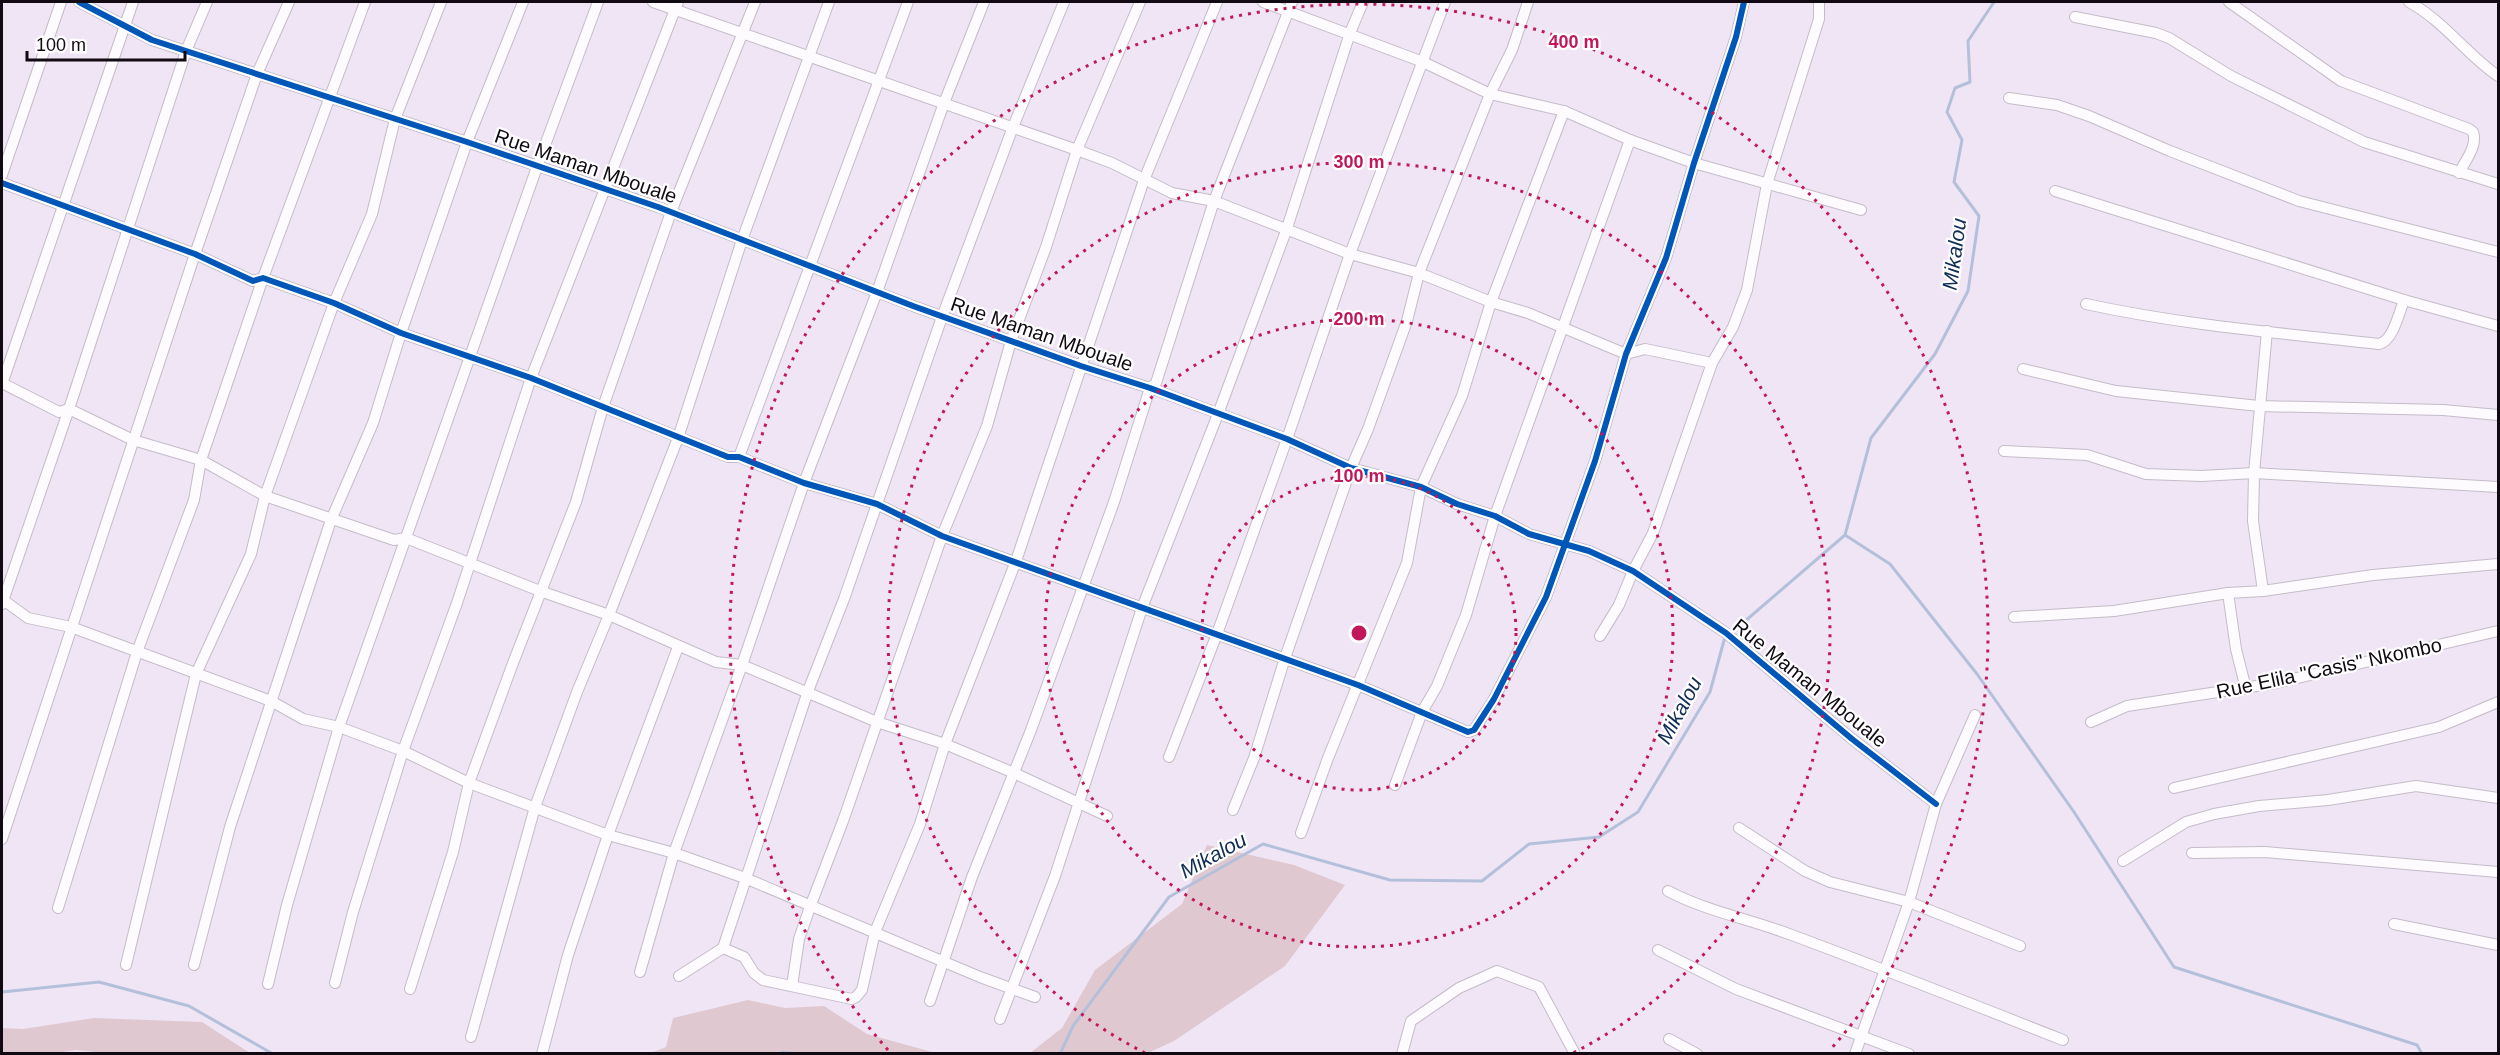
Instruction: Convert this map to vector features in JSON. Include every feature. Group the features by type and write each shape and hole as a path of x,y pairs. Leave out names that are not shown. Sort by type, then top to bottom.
{"street":[{"path":"2,175 61,2"},
{"name":"Rue Maman Mbouale","path":"80,2 152,40 467,142 671,212 942,317 1150,388 1287,439 1351,468 1421,487 1457,504 1495,516 1529,534 1590,551 1633,571 1726,633 1844,732 1936,804"},
{"path":"134,2 2,384 59,412 69,409 134,440 201,460 265,496 394,540 406,538 540,591 609,615 716,662 742,665 877,722 945,744 1107,816"},
{"path":"207,2 186,51 69,409 2,601 28,618 70,627 271,701 303,719 339,727 404,751 469,783 608,834 674,853 745,878 1011,990 1035,997"},
{"path":"2,839 70,627 195,254 257,74 289,2"},
{"path":"58,908 137,652 194,500 201,460 263,278 365,2"},
{"path":"126,965 196,674 251,554 265,496 334,303 372,213 395,120 441,2"},
{"path":"194,965 230,827 331,520 373,423 401,333 467,142 523,2"},
{"path":"268,984 287,905 339,727 537,167 598,2"},
{"path":"653,2 676,5 742,33 1077,150 1112,163 1172,193 1214,201 1286,231 1350,254 1419,273 1491,302 1528,313 1626,354 1645,349 1712,363"},
{"path":"411,989 453,852 469,783 540,591 576,502 603,407 671,212 755,2"},
{"path":"471,1037 535,807 577,692 678,438 742,240 829,2"},
{"path":"738,457 908,2"},
{"path":"640,972 674,853 742,665 804,483 877,292 944,103 984,2"},
{"path":"679,976 723,948 808,692 844,599 942,317 1013,127 1064,2"},
{"path":"792,986 799,939 843,821 942,536 987,426 1011,341 1046,247 1077,150 1140,2"},
{"path":"723,948 744,957 754,973 763,980 852,999 862,990 875,932 920,824 945,744 1016,561 1144,180 1217,2"},
{"path":"1263,2 1290,6 1423,62 1490,94 1564,111 1630,140 1694,163 1861,210"},
{"path":"1000,1019 1043,910 1142,608 1286,231 1350,33 1363,2"},
{"path":"1169,757 1217,634 1350,254 1445,2"},
{"path":"1233,810 1258,747 1285,658 1351,468 1368,429 1407,321 1419,273 1490,94 1512,50 1528,2"},
{"path":"2,183 195,254 253,281 263,278 334,303 401,333 531,378 728,457 738,457 804,483 877,504 942,536 1358,685 1461,731 1468,732 1474,730 1494,699 1542,606 1595,461 1626,354 1666,258 1694,163 1736,37 1744,2"},
{"path":"1600,636 1619,605 1633,571 1653,533 1712,363 1733,327 1747,290 1767,184 1819,19 1819,2"},
{"path":"2229,2 2341,81 2469,129 2473,132 2474,142 2459,173"},
{"path":"2409,2 2432,15 2481,64 2499,76"},
{"path":"335,983 353,912 404,751 531,378 676,5"},
{"path":"930,1001 972,877 1014,773 1114,502 1150,388 1156,383 1214,201 1290,6"},
{"path":"2075,17 2156,33 2169,38 2231,76 2354,137 2459,173 2499,184"},
{"path":"2009,98 2057,105 2089,116 2170,152 2299,201 2499,252"},
{"path":"1301,833 1328,758 1407,563 1421,487 1462,396 1491,302 1564,111"},
{"path":"1395,785 1422,712 1437,686 1466,615 1495,516 1630,140"},
{"path":"2055,191 2404,300 2499,326"},
{"path":"2086,304 2127,313 2384,343 2389,338 2404,300"},
{"path":"2263,591 2253,521 2254,473 2267,331"},
{"path":"2023,369 2116,391 2259,406 2443,410 2499,415"},
{"path":"2004,451 2087,455 2146,474 2202,476 2254,473 2499,487"},
{"path":"2014,617 2114,611 2228,593 2263,591 2373,575 2499,564"},
{"path":"2228,593 2236,649 2246,688"},
{"name":"Rue Elila \"Casis\" Nkombo","path":"2091,722 2127,706 2246,688 2499,631"},
{"path":"542,1053 568,956 608,834 678,647"},
{"path":"2174,788 2439,727 2499,702"},
{"path":"1855,1053 1909,902 1936,804 1975,715"},
{"path":"2123,861 2186,822 2214,814 2259,806 2328,800 2416,786 2499,798"},
{"path":"1739,828 1813,875 1830,882 1909,902 2020,946"},
{"path":"2192,853 2265,852 2499,872"},
{"path":"1668,891 1689,902 1768,926 1884,969 2063,1040"},
{"path":"2394,924 2499,945"},
{"path":"1658,950 1736,989 1909,1053"},
{"path":"1402,1053 1411,1021 1459,988 1497,971 1539,987 1575,1053"},
{"path":"1670,1039 1697,1053"}],"shaded area":[{"path":"1207,845 1294,865 1345,885 1285,966 1174,1041 1148,1053 1030,1053 1062,1028 1095,970 1182,904"},
{"path":"748,1000 785,1008 824,1006 867,1034 936,1053 651,1053 666,1047 673,1018"},
{"path":"94,1018 202,1022 250,1053 113,1054 76,1050 57,1053 2,1053 2,1028 23,1029"}],"waterway":[{"name":"Mikalou","path":"1060,1054 1073,1026 1169,897 1263,844 1390,880 1482,881 1529,844 1599,837 1638,812 1710,692 1726,633 1744,622 1845,535 1871,438 1935,354 1968,291 1979,216 1954,182 1962,140 1947,112 1955,88 1970,82 1968,41 1994,2"},
{"path":"1845,535 1890,564 1977,674 2074,812 2174,967 2417,1045 2422,1054"},
{"path":"2,992 99,982 189,1006 273,1054"},
{"path":"780,1054 782,1052 796,1054"}],"cycle path":[{"path":"79,2 152,40 467,142 658,207 913,306 1150,388 1287,439 1351,468 1421,487 1457,504 1495,516 1529,534 1589,551 1633,571 1726,633 1852,739 1936,804"},
{"path":"2,183 195,254 253,281 263,278 334,303 401,333 531,378 728,457 739,457 804,483 877,504 942,536 1358,685 1468,732 1474,730 1494,699 1546,597 1595,461 1626,354 1666,258 1694,163 1736,37 1744,2"}]}
